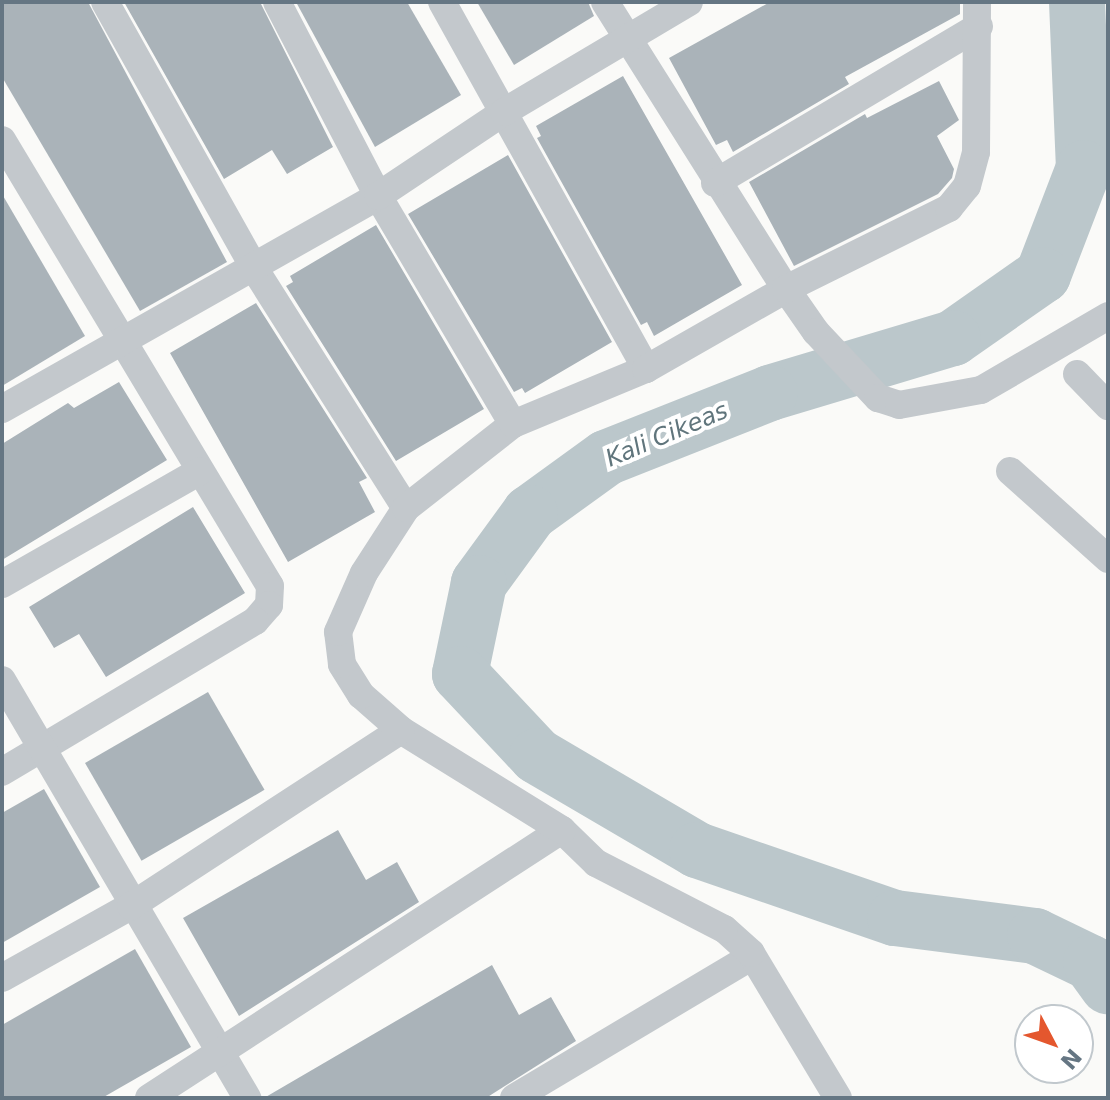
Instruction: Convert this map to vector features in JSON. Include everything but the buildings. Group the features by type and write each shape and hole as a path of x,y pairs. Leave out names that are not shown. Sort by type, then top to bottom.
{"street":[{"path":"105,2 254,268 406,508"},
{"path":"277,2 378,196 513,424"},
{"path":"442,2 646,369"},
{"path":"605,2 715,183 786,289 816,332 863,386 899,405 981,390 1108,316"},
{"path":"2,409 378,196 624,37 689,2"},
{"path":"715,183 978,14"},
{"path":"838,1098 752,956 724,929 596,863 562,830 401,730 361,695 342,664 338,632 364,573 406,508 513,424 646,369 786,289 949,208 967,186 976,152 978,14"},
{"path":"2,140 270,586 269,605 255,621 2,772"},
{"path":"1077,374 1108,406"},
{"path":"2,584 200,471"},
{"path":"1010,471 1108,559"},
{"path":"2,680 131,906 247,1098"},
{"path":"2,978 131,906 401,730"},
{"path":"149,1098 222,1055 562,830"},
{"path":"514,1098 752,956"}],"waterway":[{"name":"Kali Cikeas","path":"1077,2 1084,168 1043,275 953,338 770,393 606,458 530,513 479,583 460,674 537,756 697,850 895,918 1035,936 1091,963 1108,986"}]}
